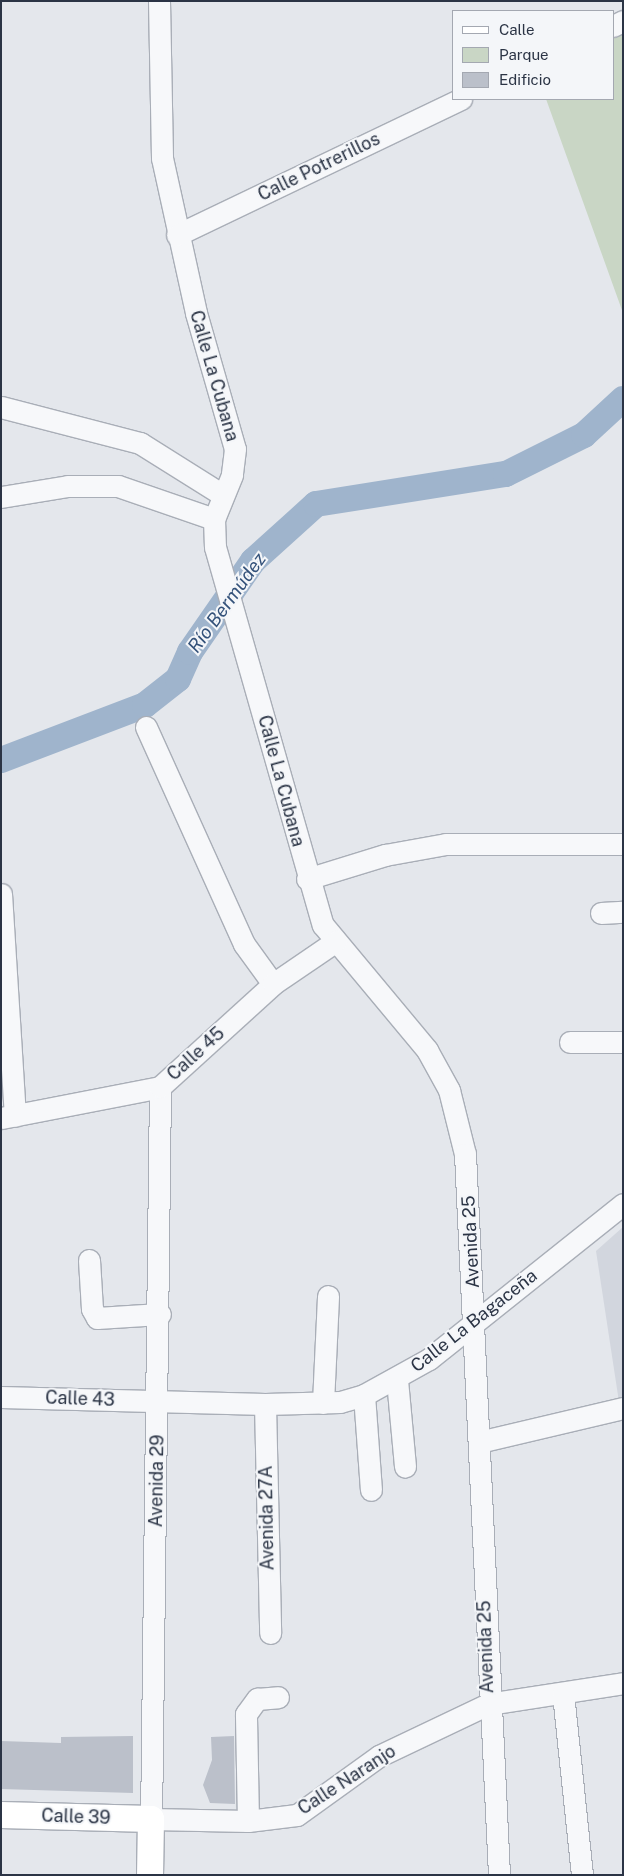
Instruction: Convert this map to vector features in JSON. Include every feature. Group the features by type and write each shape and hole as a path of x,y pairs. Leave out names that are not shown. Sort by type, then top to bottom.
{"main road":[{"name":"Calle 39","path":"1,1815 150,1819"},
{"name":"Avenida 29","path":"150,1819 150,1875"}],"street":[{"name":"Calle La Cubana","path":"160,1 162,158 177,235 235,449 214,519 215,547 233,606 307,879 323,925 336,941"},
{"name":"Calle Potrerillos","path":"177,235 459,100"},
{"path":"1,407 140,444 223,494"},
{"path":"1,497 68,486 118,486 214,519"},
{"path":"146,727 244,944 273,984"},
{"path":"307,879 385,855 446,844 623,844"},
{"path":"1,894 8,1117"},
{"path":"600,913 623,912"},
{"name":"Calle 45","path":"8,1117 160,1087 273,984 336,941"},
{"name":"Avenida 25","path":"336,941 395,1007 427,1050 449,1090 466,1163 479,1442 488,1704 499,1875"},
{"path":"570,1042 623,1042"},
{"name":"Avenida 29","path":"150,1819 160,1314 160,1087"},
{"name":"Calle La Bagaceña","path":"158,1402 323,1403 364,1396 397,1380 623,1204"},
{"path":"89,1260 92,1309 97,1318 160,1314"},
{"path":"323,1403 328,1296"},
{"path":"397,1380 405,1468"},
{"path":"364,1396 371,1490"},
{"name":"Calle 43","path":"1,1397 158,1402"},
{"name":"Avenida 27A","path":"265,1404 270,1633"},
{"path":"479,1442 623,1408"},
{"name":"Calle Naranjo","path":"150,1819 248,1821 297,1815 379,1756 488,1704 563,1694 623,1683"},
{"path":"563,1694 582,1875"},
{"path":"248,1821 246,1714 257,1699 278,1697"}],"shaded area":[{"path":"623,1227 623,1401 619,1402 596,1251"}],"green space":[{"path":"623,33 623,313 546,100 614,100 614,38"}],"building":[{"path":"133,1736 133,1793 1,1789 1,1741 61,1743 61,1737"},
{"path":"234,1736 235,1804 210,1803 203,1785 212,1760 211,1737"}],"waterway":[{"name":"Río Bermúdez","path":"1,760 145,705 178,679 190,652 253,561 316,504 506,474 584,435 623,399"}]}
